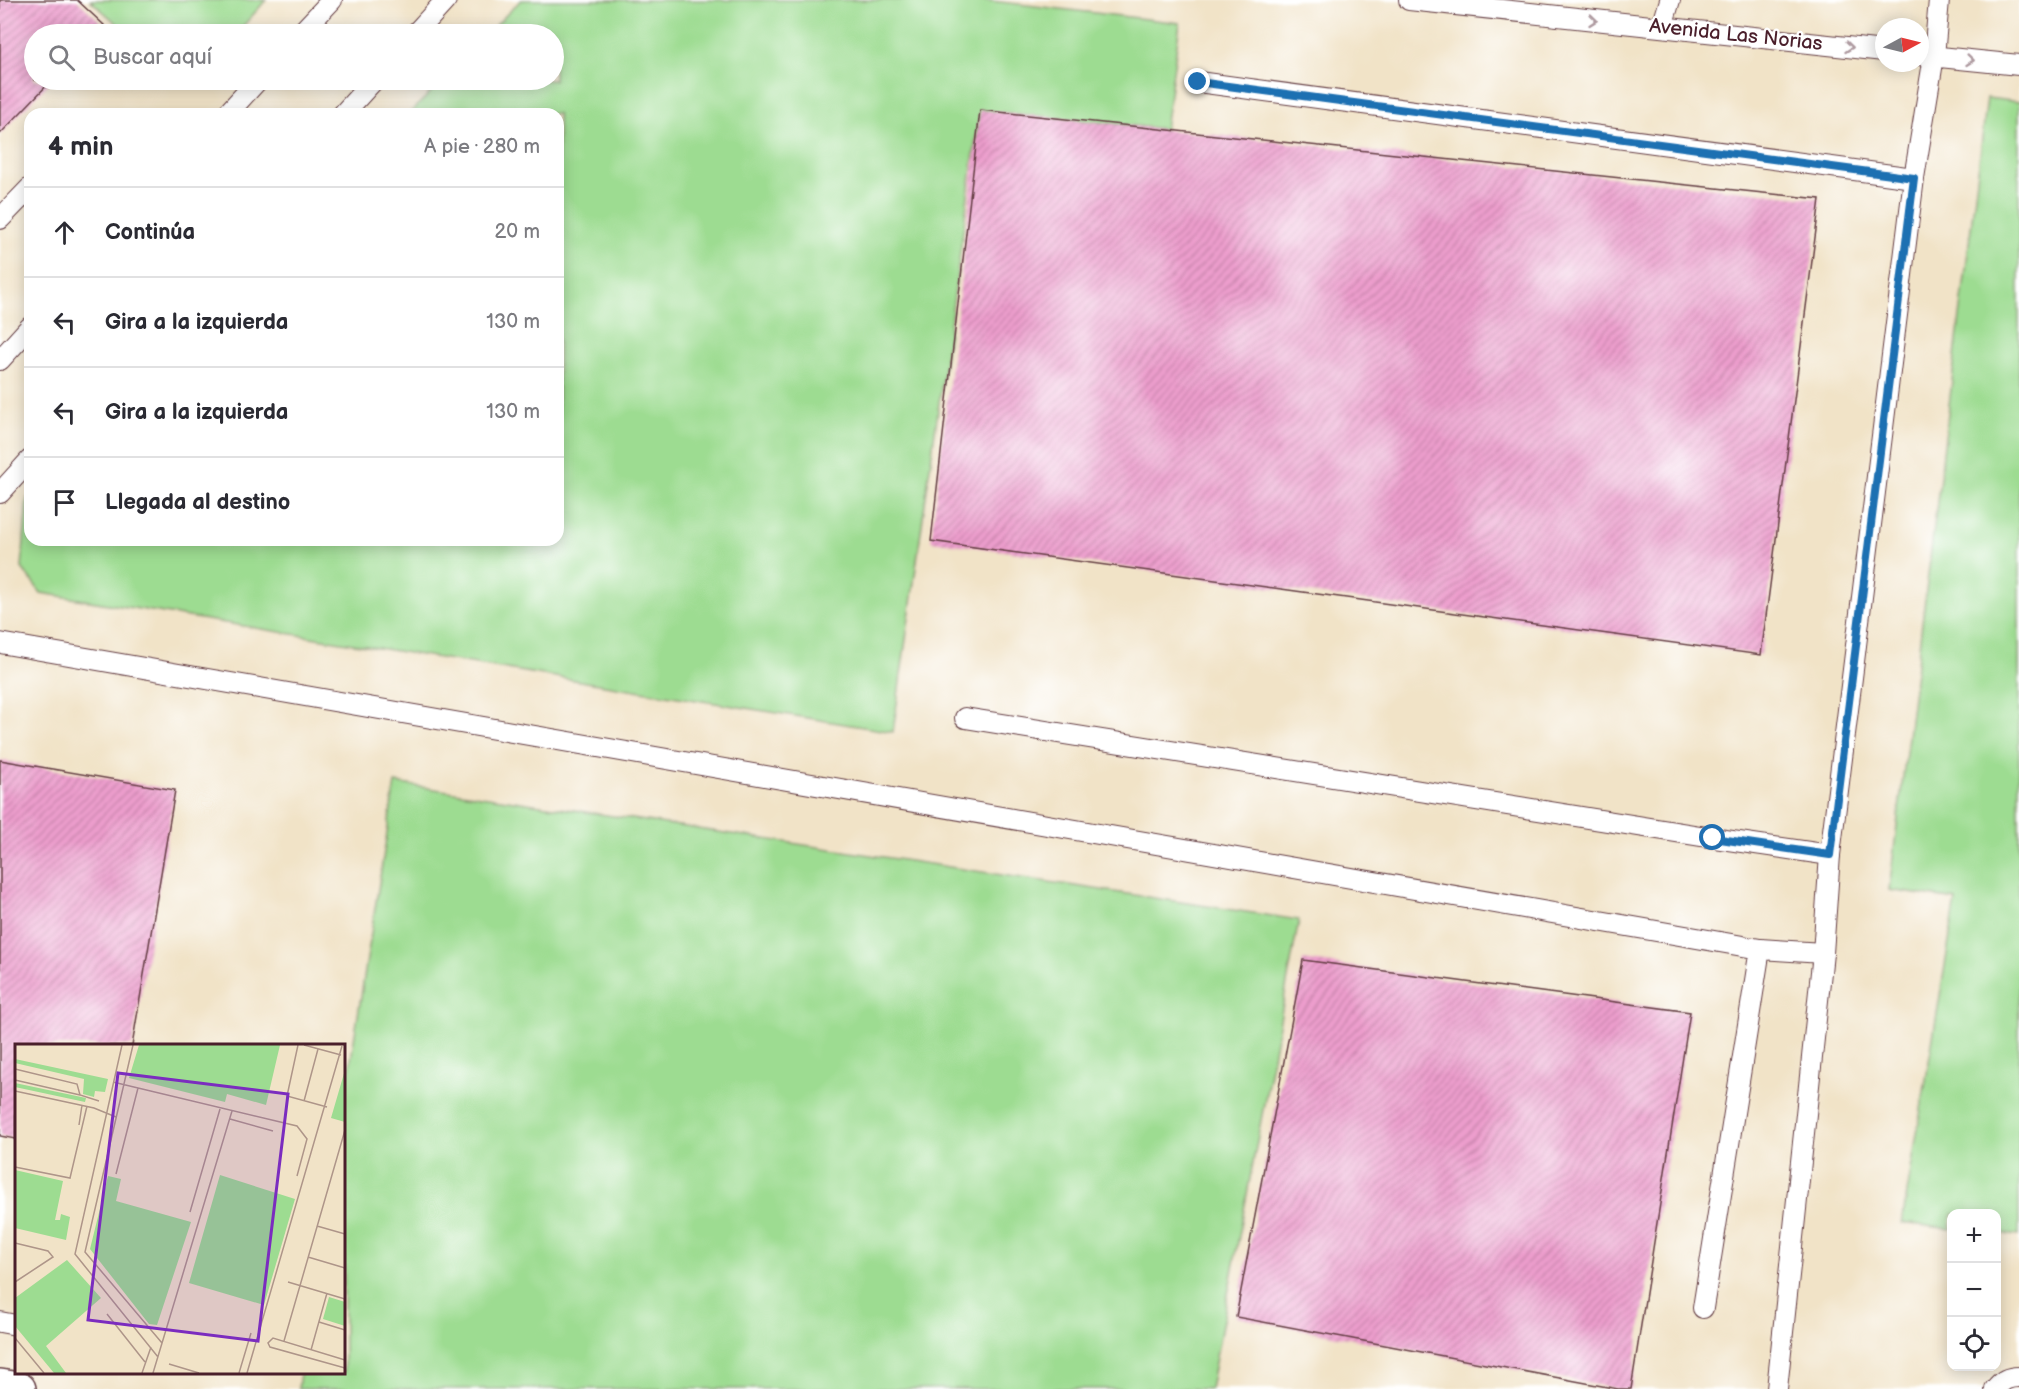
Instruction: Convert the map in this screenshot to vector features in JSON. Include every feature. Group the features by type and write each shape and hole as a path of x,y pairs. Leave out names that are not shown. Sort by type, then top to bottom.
{"street":[{"path":"0,1386 19,1389"}],"lane":[{"path":"309,24 332,0"},
{"path":"424,24 446,0"},
{"name":"Avenida Las Norias","path":"1409,0 1875,50"},
{"path":"1662,27 1670,0"},
{"path":"1929,46 1939,0"},
{"path":"1929,55 2019,65"},
{"path":"1777,1389 1823,953 1830,855 1925,72"},
{"path":"1198,82 1914,178"},
{"path":"232,108 249,90"},
{"path":"348,108 365,90"},
{"path":"0,219 24,194"},
{"path":"0,360 24,334"},
{"path":"0,493 24,467"},
{"path":"0,643 1760,950 1823,953"},
{"path":"965,718 1830,855"},
{"path":"1703,1308 1760,950"},
{"path":"0,1322 15,1325"},
{"path":"1995,1389 2001,1381 2009,1377 2019,1377"}],"green space":[{"path":"90,0 266,0 245,24 118,24"},
{"path":"521,0 983,0 1180,23 1165,129 980,110 893,732 41,593 22,568 24,540 24,546 564,546 564,108 415,108 433,90 564,90 564,24 497,24"},
{"path":"1987,98 2019,102 2019,1236 2001,1234 2001,1209 1947,1209 1947,1229 1902,1223 1956,900 1889,890"},
{"path":"395,783 1299,920 1210,1389 298,1389 300,1374 345,1374 345,1097"}],"building":[{"path":"0,0 77,0 103,24 24,24 24,90 42,90 0,134"},
{"path":"980,110 1820,199 1761,655 931,541"},
{"path":"0,760 175,790 132,1044 15,1044 15,1139 0,1136"},
{"path":"1303,960 1690,1012 1631,1389 1618,1389 1236,1317"}],"route":[{"path":"1198,82 1914,178 1830,855 1713,838"}]}
